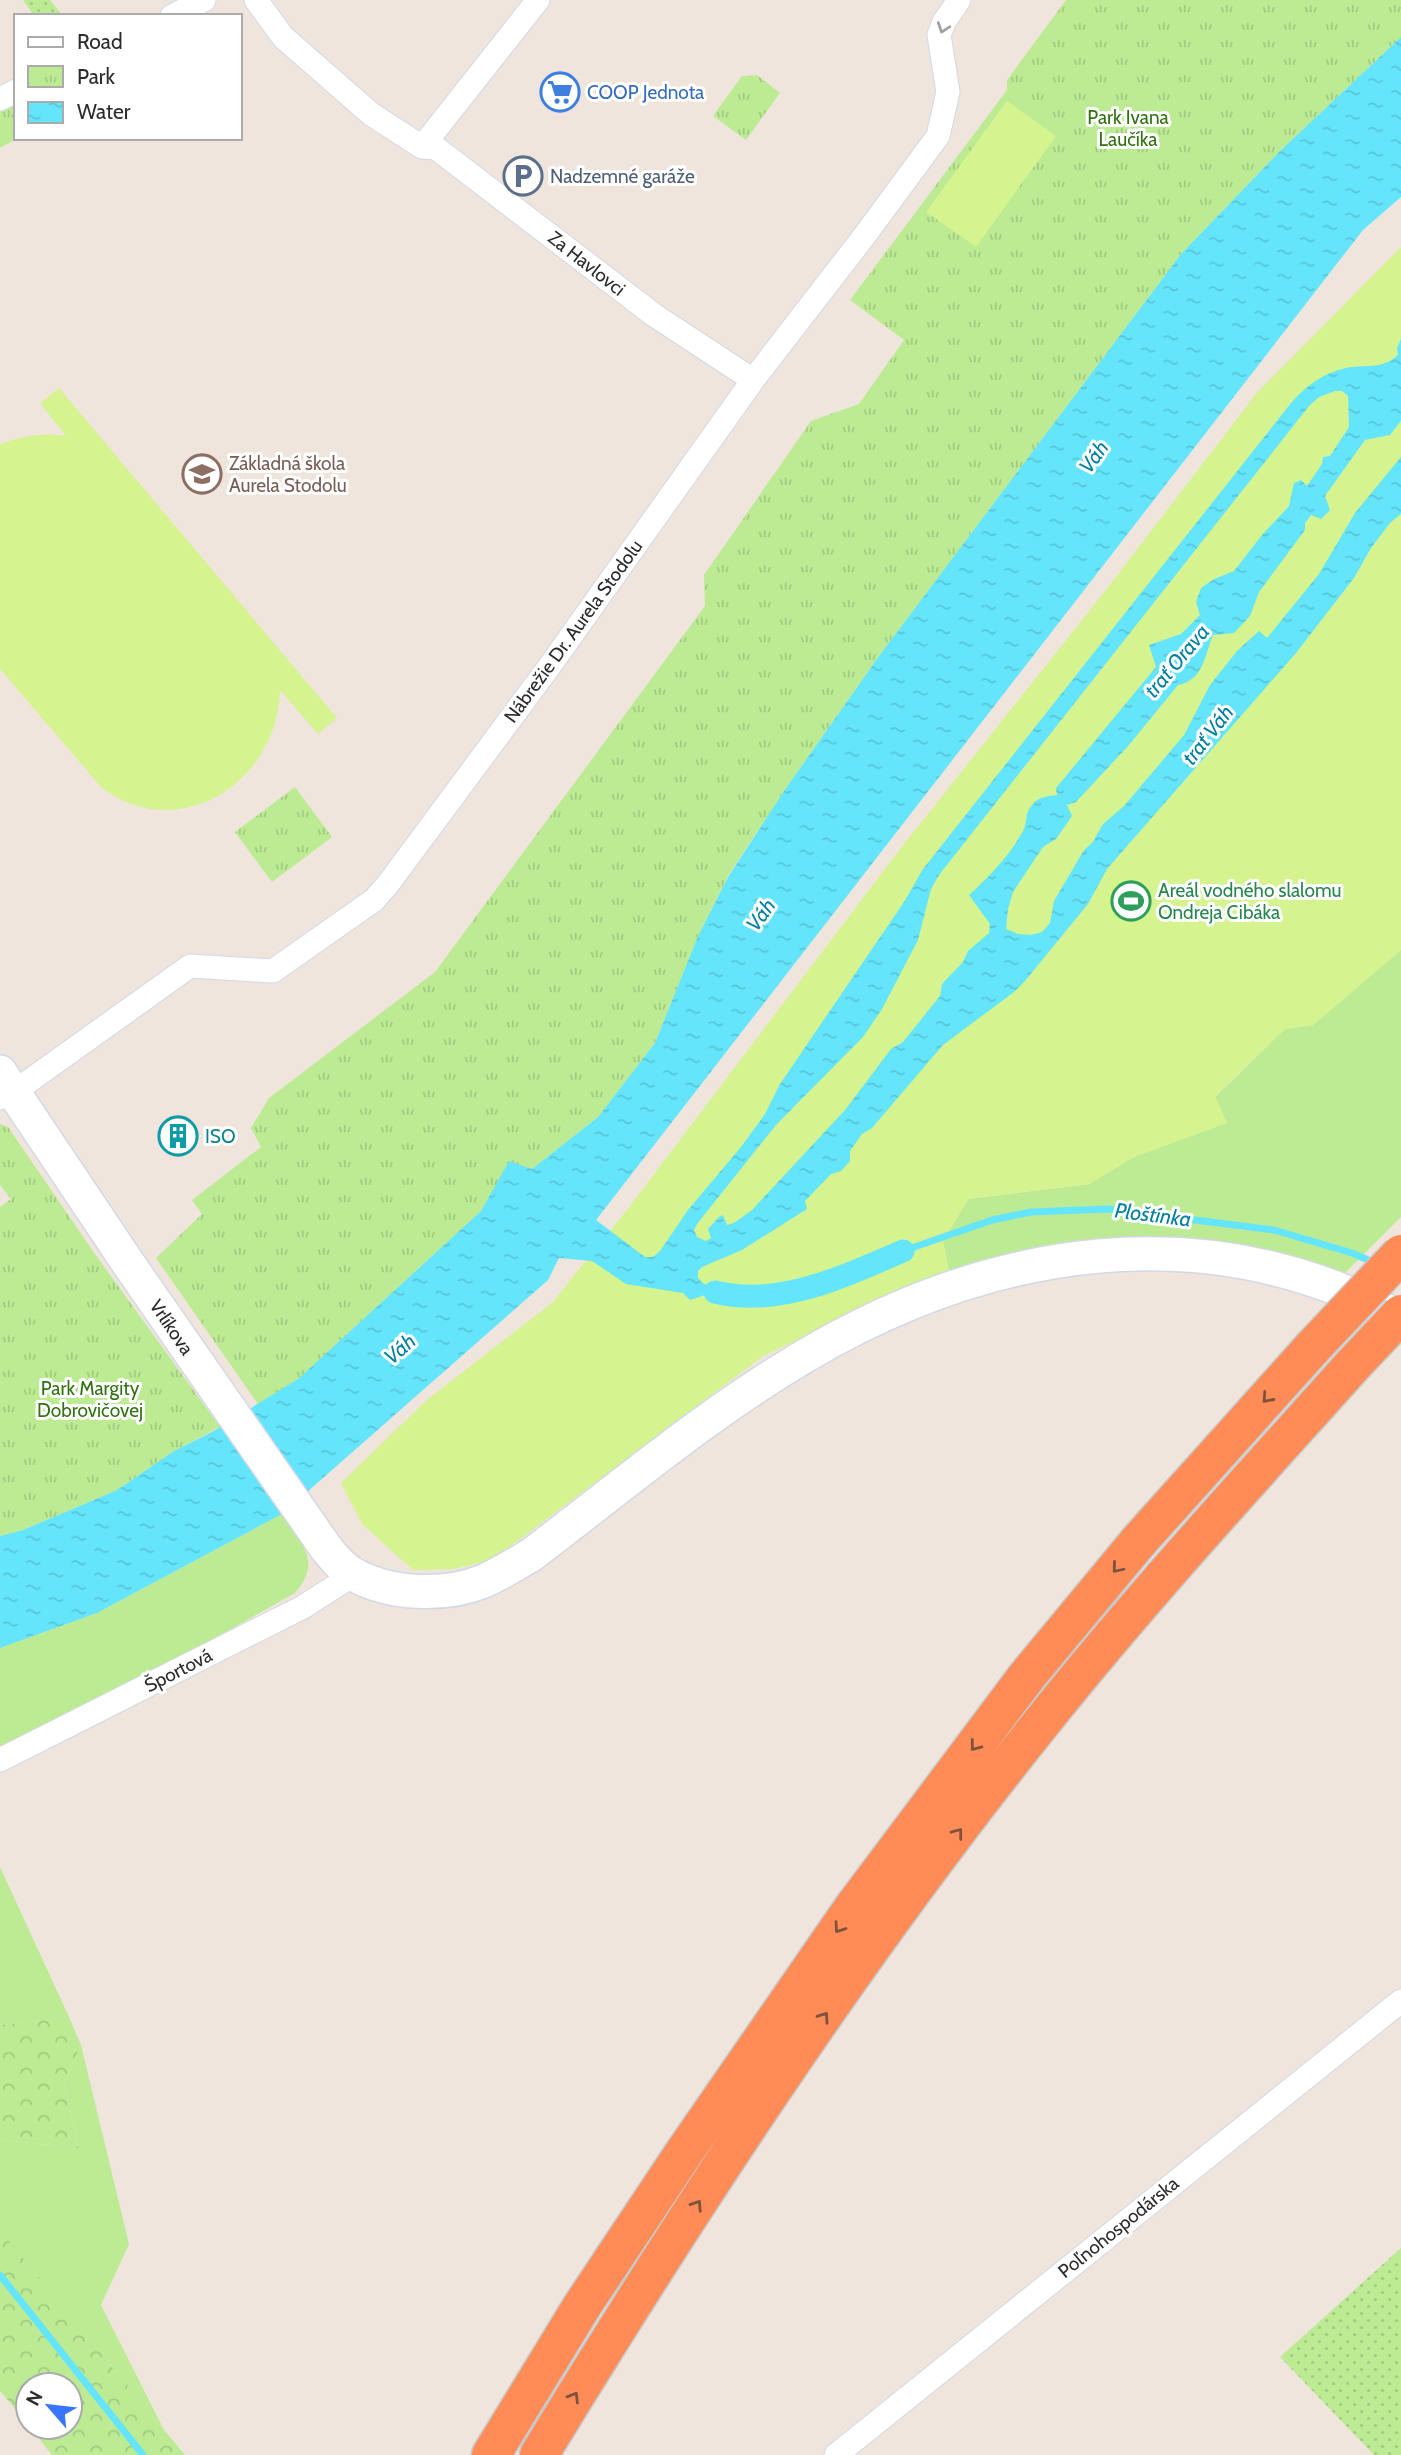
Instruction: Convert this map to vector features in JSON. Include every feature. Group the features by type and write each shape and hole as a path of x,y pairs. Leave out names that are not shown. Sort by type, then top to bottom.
{"highway":[{"path":"491,2455 582,2306 683,2154 853,1908 1027,1676 1139,1542 1313,1347 1401,1254"},
{"path":"539,2455 608,2341 708,2188 886,1928 1044,1719 1132,1613 1352,1366 1401,1316"}],"street":[{"path":"176,14 204,0"},
{"name":"Za Havlovci","path":"256,0 283,37 371,114 422,147 436,148 654,315 753,380"},
{"path":"422,147 538,0"},
{"name":"Nábrežie Dr. Aurela Stodolu","path":"4,1087 25,1084 190,966 272,971 374,900 549,667 753,380 938,136 947,102 947,82 939,43 940,29 959,0"},
{"name":"Vrlíkova","path":"4,1087 311,1528 335,1560 353,1574"},
{"path":"353,1574 377,1584 411,1590 442,1591 483,1581 531,1555 702,1424 808,1354 867,1322 948,1288 1040,1263 1095,1255 1153,1254 1198,1255 1242,1261 1287,1272 1401,1316"},
{"name":"Športová","path":"0,1760 303,1607 353,1574"},
{"name":"Poľnohospodárska","path":"836,2455 1401,2001"}],"green space":[{"path":"23,0 50,0 61,14 33,14"},
{"name":"Park Ivana Laučíka","path":"1066,0 1401,0 1401,37 1280,151 1181,254 879,656 728,876 698,936 655,1043 598,1117 532,1169 509,1162 481,1211 298,1379 258,1404 156,1258 202,1214 192,1200 261,1147 251,1128 269,1098 435,972 705,606 704,575 811,421 859,404 904,340 850,300 1007,90 1007,80"},
{"path":"757,75 780,93 746,140 713,116 742,76"},
{"path":"1007,101 1056,136 976,247 926,212"},
{"path":"14,102 14,140 0,148 0,109"},
{"name":"Areál vodného slalomu Ondreja Cibáka","path":"1401,247 1401,950 1313,1025 1285,1029 1215,1096 1227,1123 1134,1157 1089,1184 968,1199 943,1242 949,1271 763,1356 492,1560 454,1569 413,1570 362,1524 341,1483 428,1399 552,1303 627,1210 897,853 1109,586 1256,394"},
{"path":"59,388 337,718 318,734 280,690 275,723 262,752 243,776 220,795 192,806 162,810 132,804 102,788 0,669 0,444 49,434 66,436 40,403"},
{"path":"295,787 332,837 272,882 235,832"},
{"path":"1401,950 1401,1217 1342,1276 1039,1249 949,1271 943,1242 968,1199 1089,1184 1134,1157 1226,1123 1215,1097 1285,1029 1313,1025"},
{"name":"Park Margity Dobrovičovej","path":"0,1124 8,1127 95,1254 220,1427 174,1451 117,1490 23,1530 0,1536 0,1207 11,1199 0,1185"},
{"path":"282,1514 302,1543 308,1562 303,1582 295,1593 156,1671 0,1750 0,1648 97,1613"},
{"path":"0,1867 69,2017 0,2025"},
{"path":"69,2017 81,2045 64,2085 79,2148 0,2140 0,2025"},
{"path":"81,2045 129,2244 101,2305 164,2430 0,2230 0,2140 79,2148 64,2085"},
{"path":"0,2230 185,2455 52,2455 41,2441 84,2441 84,2371 14,2371 14,2408 0,2391"},
{"path":"1401,2248 1401,2455 1374,2455 1280,2357"}],"water":[{"path":"1401,37 1401,197 1363,230 596,1220 645,1257 653,1257 660,1251 688,1210 765,1114 780,1084 904,902 923,869 1291,403 1309,386 1330,373 1346,368 1380,365 1392,360 1398,355 1397,348 1401,339 1401,421 1390,435 1365,440 1325,496 1330,510 1321,519 1311,515 1305,523 1305,530 1259,592 1250,616 1234,633 1213,635 1198,673 1186,683 1178,685 1129,745 1076,802 1067,805 1072,816 1056,839 1043,847 1013,892 1006,929 1031,935 1042,932 1050,923 1054,901 1103,824 1124,806 1184,735 1210,685 1237,651 1259,631 1267,638 1319,574 1355,513 1401,457 1401,514 1390,523 1371,548 1354,578 1296,653 1107,869 1088,904 1025,981 943,1045 872,1128 862,1134 850,1151 850,1161 841,1171 831,1174 805,1201 807,1209 742,1250 698,1271 698,1278 704,1284 742,1289 755,1286 741,1303 721,1303 705,1295 690,1300 683,1293 626,1284 592,1261 559,1258 548,1280 282,1514 97,1613 0,1648 0,1536 23,1530 117,1490 174,1451 212,1432 298,1379 481,1211 509,1161 532,1169 598,1117 655,1043 698,936 728,877 784,791 879,656 1181,254 1280,151","holes":["1342,391 1348,396 1349,427 1330,456 1323,457 1322,464 1307,486 1301,480 1294,483 1289,506 1234,571 1201,588 1196,602 1200,615 1181,634 1149,645 1156,667 1056,788 1057,795 1046,796 1034,802 1023,831 1012,849 969,895 990,924 989,933 968,951 963,962 942,984 940,996 903,1042 891,1049 845,1110 752,1210 727,1225 723,1215 708,1229 711,1238 706,1241 697,1237 694,1230 697,1224 776,1125 863,1037 882,1009 918,940 931,889 939,875 1309,406 1319,397"]}],"waterway":[{"name":"Ploštínka","path":"903,1251 992,1220 1031,1212 1108,1209 1274,1230 1352,1253 1375,1263"},
{"path":"715,1292 739,1296 787,1293 835,1279 903,1251"},
{"path":"0,2275 143,2455"}],"place":[{"name":"COOP Jednota","path":"560,92"},
{"name":"Nadzemné garáže","path":"523,176"},
{"name":"Základná škola Aurela Stodolu","path":"202,474"},
{"name":"Areál vodného slalomu Ondreja Cibáka","path":"1131,901"},
{"name":"ISO","path":"178,1136"}],"water label":[{"name":"Váh","path":"1094,457"},
{"name":"trať Orava","path":"1177,661"},
{"name":"trať Váh","path":"1208,735"},
{"name":"Váh","path":"761,915"},
{"name":"Váh","path":"400,1349"}]}
